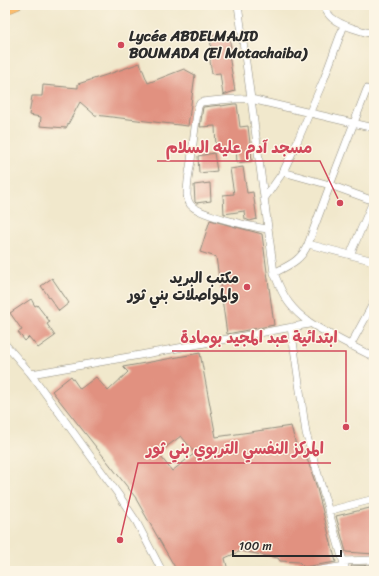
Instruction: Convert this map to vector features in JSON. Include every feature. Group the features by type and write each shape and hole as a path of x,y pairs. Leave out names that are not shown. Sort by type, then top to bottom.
{"main road":[{"path":"5,10 17,5"}],"street":[{"path":"323,5 332,18 344,25 374,34"},
{"path":"238,6 274,273 278,284 289,304 309,324 374,357"},
{"path":"264,199 283,172 324,80 344,25"},
{"path":"274,273 290,265 305,251 367,89"},
{"path":"268,229 238,223 205,213 193,208 190,205 187,196 189,173 198,107 200,103 220,100 251,99 374,128"},
{"path":"283,172 330,185 374,201 350,256"},
{"path":"308,244 374,261"},
{"path":"350,346 374,302"},
{"path":"31,374 309,324"},
{"path":"290,327 306,433 345,566"},
{"path":"5,344 31,374 104,474 136,521 162,571"},
{"path":"328,511 374,499"},
{"path":"314,571 374,560"}],"building":[{"path":"221,32 229,36 232,54 229,55 235,91 223,95 220,73 212,74 210,61 211,37"},
{"path":"140,63 148,83 184,69 195,75 188,126 95,115 80,102 66,128 40,126 41,117 29,115 32,96 42,96 43,85 78,88 78,84"},
{"path":"237,104 240,127 248,126 252,161 237,163 236,147 216,149 215,126 200,127 203,107"},
{"path":"214,153 217,171 199,173 198,156"},
{"path":"243,167 247,193 253,192 257,219 250,221 245,219 244,211 224,214 223,195 234,194 230,169"},
{"path":"210,183 211,201 196,203 194,185"},
{"path":"210,220 262,234 274,325 227,334 216,257 200,252"},
{"path":"52,278 69,303 59,311 41,286"},
{"path":"31,299 35,306 37,305 50,322 47,324 55,336 38,348 29,337 25,341 18,332 22,330 10,313"},
{"path":"200,353 216,437 291,426 298,453 304,450 316,485 336,562 304,567 299,562 280,561 278,558 241,551 225,558 228,571 177,571 136,498 52,391 71,376 80,389 96,377 108,391 128,372 123,367","holes":["181,436 195,453 172,471 158,453"]},
{"path":"374,507 374,554 346,552 336,516"},
{"path":"374,565 374,571 353,571 351,566"}],"place":[{"name":"Lycée ABDELMAJID BOUMADA (El Motachaiba)","path":"121,45"},
{"name":"مسجد آدم عليه السلام","path":"340,203"},
{"name":"مكتب البريد والمواصلات بني ثور","path":"247,287"},
{"name":"ابتدائية عبد المجيد بومادة","path":"346,427"},
{"name":"المركز النفسي التربوي بني ثور","path":"120,540"}]}
